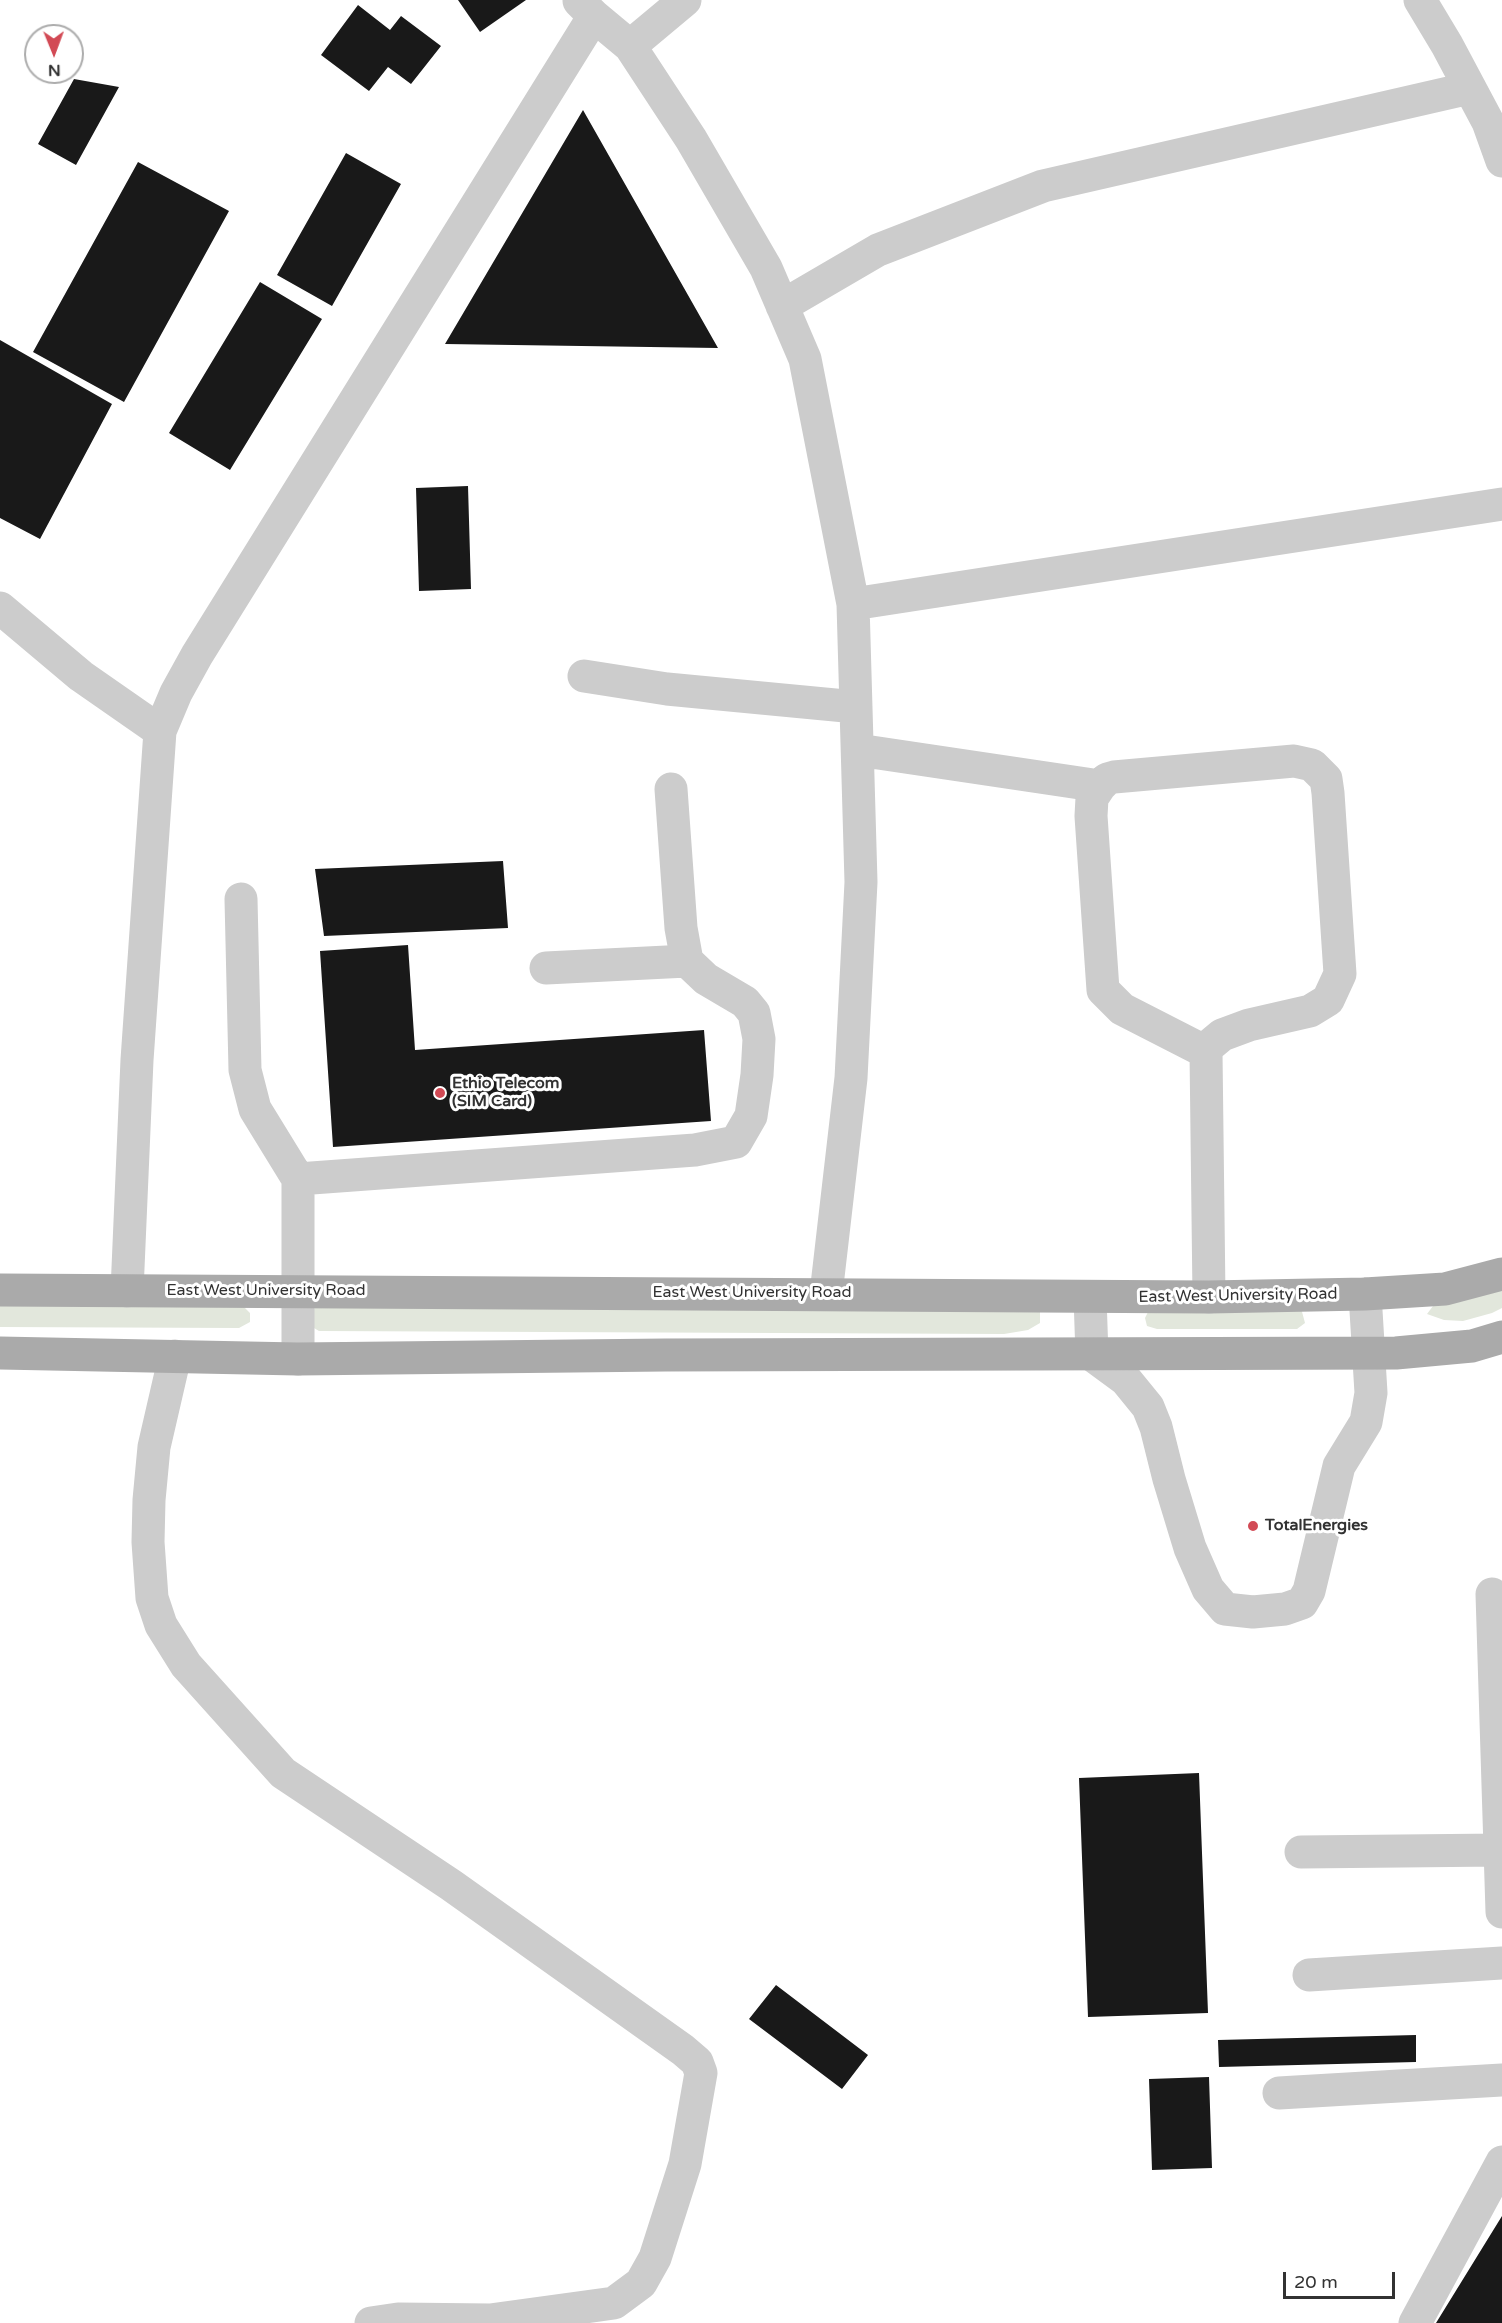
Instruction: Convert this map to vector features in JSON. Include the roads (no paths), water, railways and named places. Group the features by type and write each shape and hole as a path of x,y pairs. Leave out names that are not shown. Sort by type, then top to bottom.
{"main road":[{"name":"East West University Road","path":"0,1290 1209,1297 1365,1294 1445,1289 1502,1274"},
{"path":"0,1353 298,1359 665,1355 1396,1353 1473,1346 1502,1336"}],"street":[{"path":"630,46 685,0"},
{"path":"1420,0 1488,122 1502,161"},
{"path":"127,1291 137,1060 160,731 176,693 197,655 586,8 630,46 703,159 766,268 805,358 853,604 861,882 851,1078 826,1294"},
{"path":"783,306 878,250 1042,186 1470,88"},
{"path":"853,604 1502,504"},
{"path":"0,608 81,676 160,731"},
{"path":"584,676 667,689 856,707"},
{"path":"858,750 1100,786"},
{"path":"1206,1052 1122,1009 1103,990 1091,816 1092,798 1107,778 1294,761 1312,765 1326,779 1340,974 1328,1000 1310,1011 1249,1025 1222,1035 1210,1045 1206,1052 1209,1297"},
{"path":"298,1179 695,1150 736,1142 751,1116 758,1075 759,1039 754,1013 745,1002 706,979 687,961 681,928 671,789"},
{"path":"241,899 245,1070 255,1109 298,1179 298,1359"},
{"path":"546,968 687,961"},
{"path":"1090,1297 1092,1355 1126,1380 1148,1407 1156,1427 1190,1548 1208,1589 1226,1609 1253,1612 1285,1609 1302,1603 1310,1591 1339,1466 1366,1422 1371,1393 1365,1294"},
{"path":"175,1356 154,1447 148,1542 152,1598 161,1625 186,1665 283,1773 451,1885 683,2050 697,2062 700,2073 685,2164 655,2258 641,2283 614,2303 490,2320 398,2319 371,2323"},
{"path":"1492,1594 1502,1912"},
{"path":"1301,1852 1500,1850"},
{"path":"1309,1975 1502,1963"},
{"path":"1279,2093 1502,2080"},
{"path":"1415,2323 1502,2162"}],"place":[{"name":"Ethio Telecom (SIM Card)","path":"440,1093"},
{"name":"TotalEnergies","path":"1253,1526"}]}
